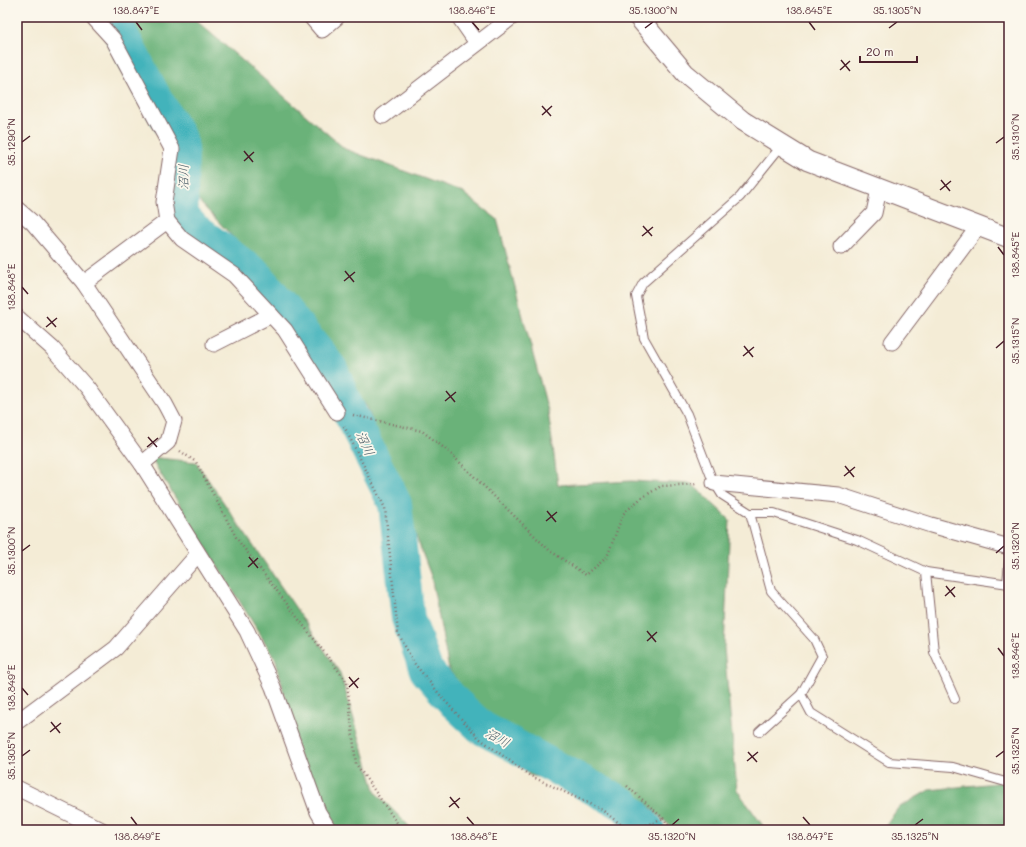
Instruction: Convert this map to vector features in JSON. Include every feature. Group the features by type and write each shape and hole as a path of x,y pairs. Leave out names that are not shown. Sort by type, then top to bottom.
{"street":[{"path":"93,17 113,39 172,149 164,202 167,221 182,239 234,275 285,330 337,412"},
{"path":"311,17 322,30 337,17"},
{"path":"459,17 477,43"},
{"path":"383,116 512,17"},
{"path":"638,17 685,73 743,121 808,162 1009,238"},
{"path":"841,247 874,213 879,189"},
{"path":"17,209 32,222 84,283 165,404 174,421 168,442 142,464"},
{"path":"84,283 167,221"},
{"path":"892,342 978,227"},
{"path":"214,344 271,315"},
{"path":"17,317 52,348 87,388 142,464 247,631 273,687 318,812 329,830"},
{"path":"714,483 838,495 931,525 1009,547"},
{"path":"17,722 116,648 198,554"},
{"path":"17,788 102,830"}],"lane":[{"path":"782,145 740,197 643,283 636,296 644,338 687,414 714,483 722,496 750,513 774,513 857,540 926,572 1008,584 1009,562"},
{"path":"750,513 770,591 814,639 822,656 801,694 759,732"},
{"path":"926,572 934,652 955,700"},
{"path":"801,694 811,713 889,762 953,767 1009,783"}],"path":[{"path":"337,412 385,508 398,633 414,663 445,701 479,738 529,775 602,810 628,830"},
{"path":"358,416 422,431 448,451 549,550 586,575 607,557 623,514 640,499 661,486 714,483"},
{"path":"168,442 196,462 237,538 346,682 356,764 402,830"},
{"path":"627,786 663,818 672,830"},
{"path":"635,830 663,818"}],"green space":[{"path":"111,17 192,17 345,149 463,193 497,219 548,411 558,485 631,481 692,484 730,520 724,648 737,790 766,830 674,830 644,801 529,775 449,670 431,576 367,407 231,235 192,194 178,136 153,60"},
{"path":"150,457 196,462 340,673 376,793 413,830 317,829 276,660"},
{"path":"1005,782 1009,790 1009,830 883,830 898,808 929,790"}],"waterway":[{"name":"沼川","path":"112,17 154,96 178,136 182,148 182,216 195,230 256,275 331,369 345,403 395,504 408,618 426,670 455,703 482,728 625,805 648,830"}]}
